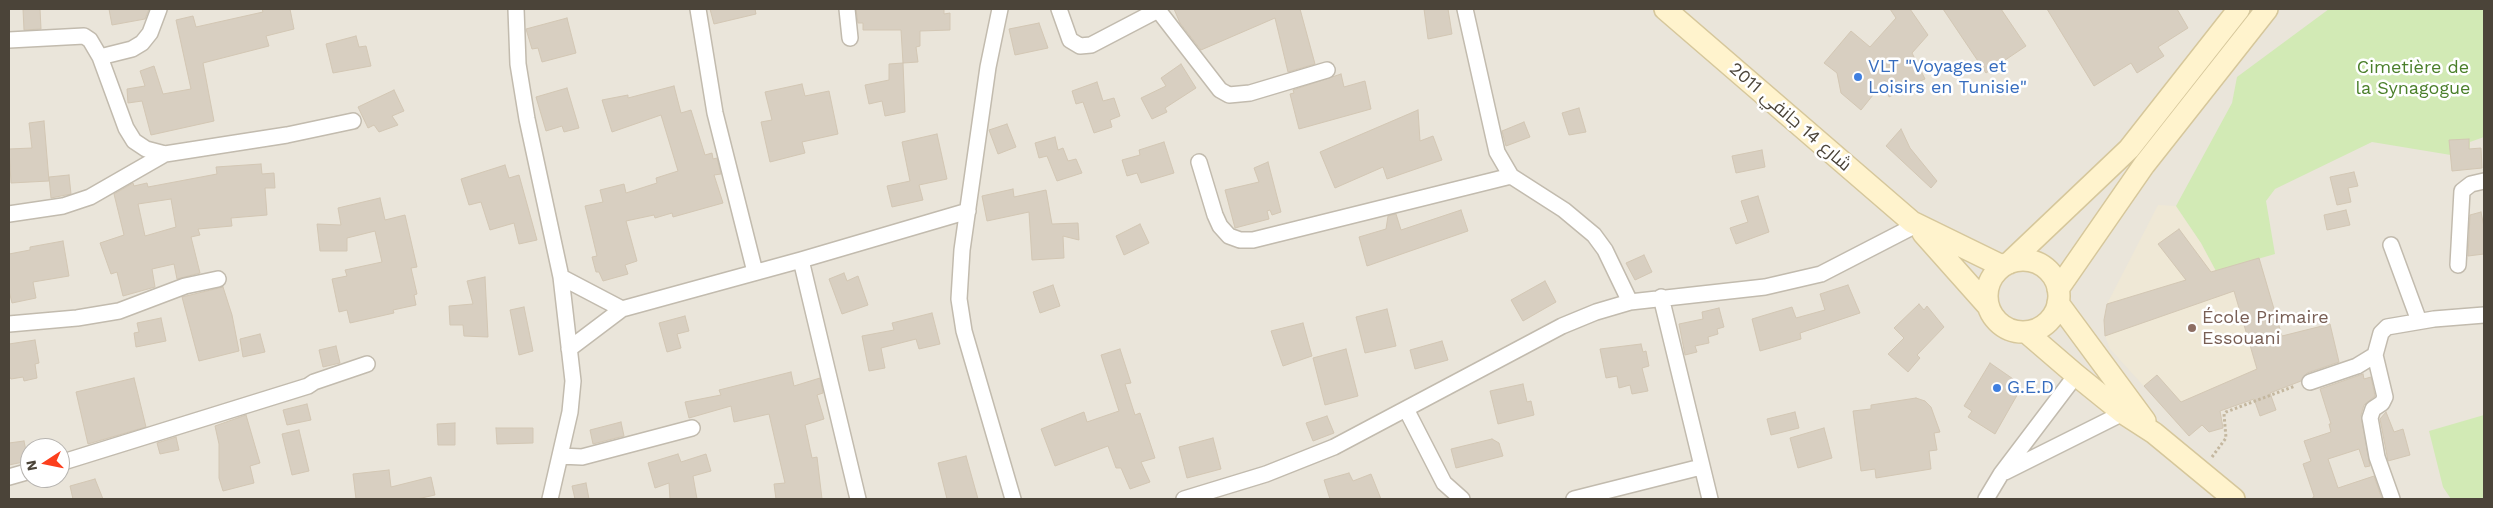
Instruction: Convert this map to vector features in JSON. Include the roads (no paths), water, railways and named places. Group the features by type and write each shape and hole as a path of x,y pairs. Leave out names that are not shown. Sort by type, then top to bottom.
{"main road":[{"name":"شارع 14 جانفي 2011","path":"1665,9 1916,225 1988,306"},
{"path":"2239,9 2129,149 1994,274 1989,284 1988,306 2002,326 2014,331 2026,332 2038,330 2047,323 2054,314 2058,296 2144,165 2267,9"},
{"path":"2129,149 2144,165"},
{"name":"شارع 14 جانفي 2011","path":"1916,225 2006,264"},
{"path":"2006,264 2030,260 2048,270 2058,296 2154,434"},
{"path":"2026,332 2076,375 2154,434 2234,499"}],"street":[{"path":"100,57 132,49 142,44 150,33 159,9"},
{"path":"516,9 518,64 527,119 561,277 573,381 570,412 550,499"},
{"path":"698,9 715,113 755,272"},
{"path":"847,9 850,38"},
{"path":"1000,9 988,67 959,277 959,299 962,323 1013,499"},
{"path":"1059,9 1070,40 1080,46 1091,45 1158,9 1220,90 1229,95 1250,92 1327,70"},
{"path":"1465,9 1490,128 1498,152 1512,176 1564,210 1594,235 1606,250 1630,302"},
{"path":"9,40 84,36 90,40 100,57 126,128 134,141 146,149 165,154"},
{"path":"9,214 62,206 90,197 165,154 286,136 353,121"},
{"path":"1199,162 1214,215 1220,226 1229,236 1240,240 1253,240 1512,176"},
{"path":"2458,265 2462,191 2471,184 2484,181"},
{"path":"569,349 622,309 801,260 968,211"},
{"path":"1184,499 1298,463 1334,447 1562,326 1630,302 1660,297 1765,287 1821,274 1916,225"},
{"path":"2391,244 2420,321"},
{"path":"801,260 858,499"},
{"path":"561,277 622,309"},
{"path":"9,324 77,318 118,311 185,286 218,279"},
{"path":"1660,297 1710,499"},
{"path":"2392,499 2377,457 2370,418 2373,408 2382,403 2385,397 2376,355 2381,332 2386,327 2420,321 2484,315"},
{"path":"2310,382 2357,366 2376,355"},
{"path":"70,460 308,386 314,382 367,364"},
{"path":"1986,499 2001,474 2076,375"},
{"path":"1406,409 1444,483 1462,499"},
{"path":"2001,474 2124,413"},
{"path":"560,456 582,457 692,428"},
{"path":"1574,499 1701,467"}],"place":[{"name":"VLT \"Voyages et Loisirs en Tunisie\"","path":"1858,77"},
{"name":"École Primaire Essouani","path":"2192,328"},
{"name":"G.E.D","path":"1997,388"}],"park label":[{"name":"Cimetière de la Synagogue","path":"2413,78"}]}
